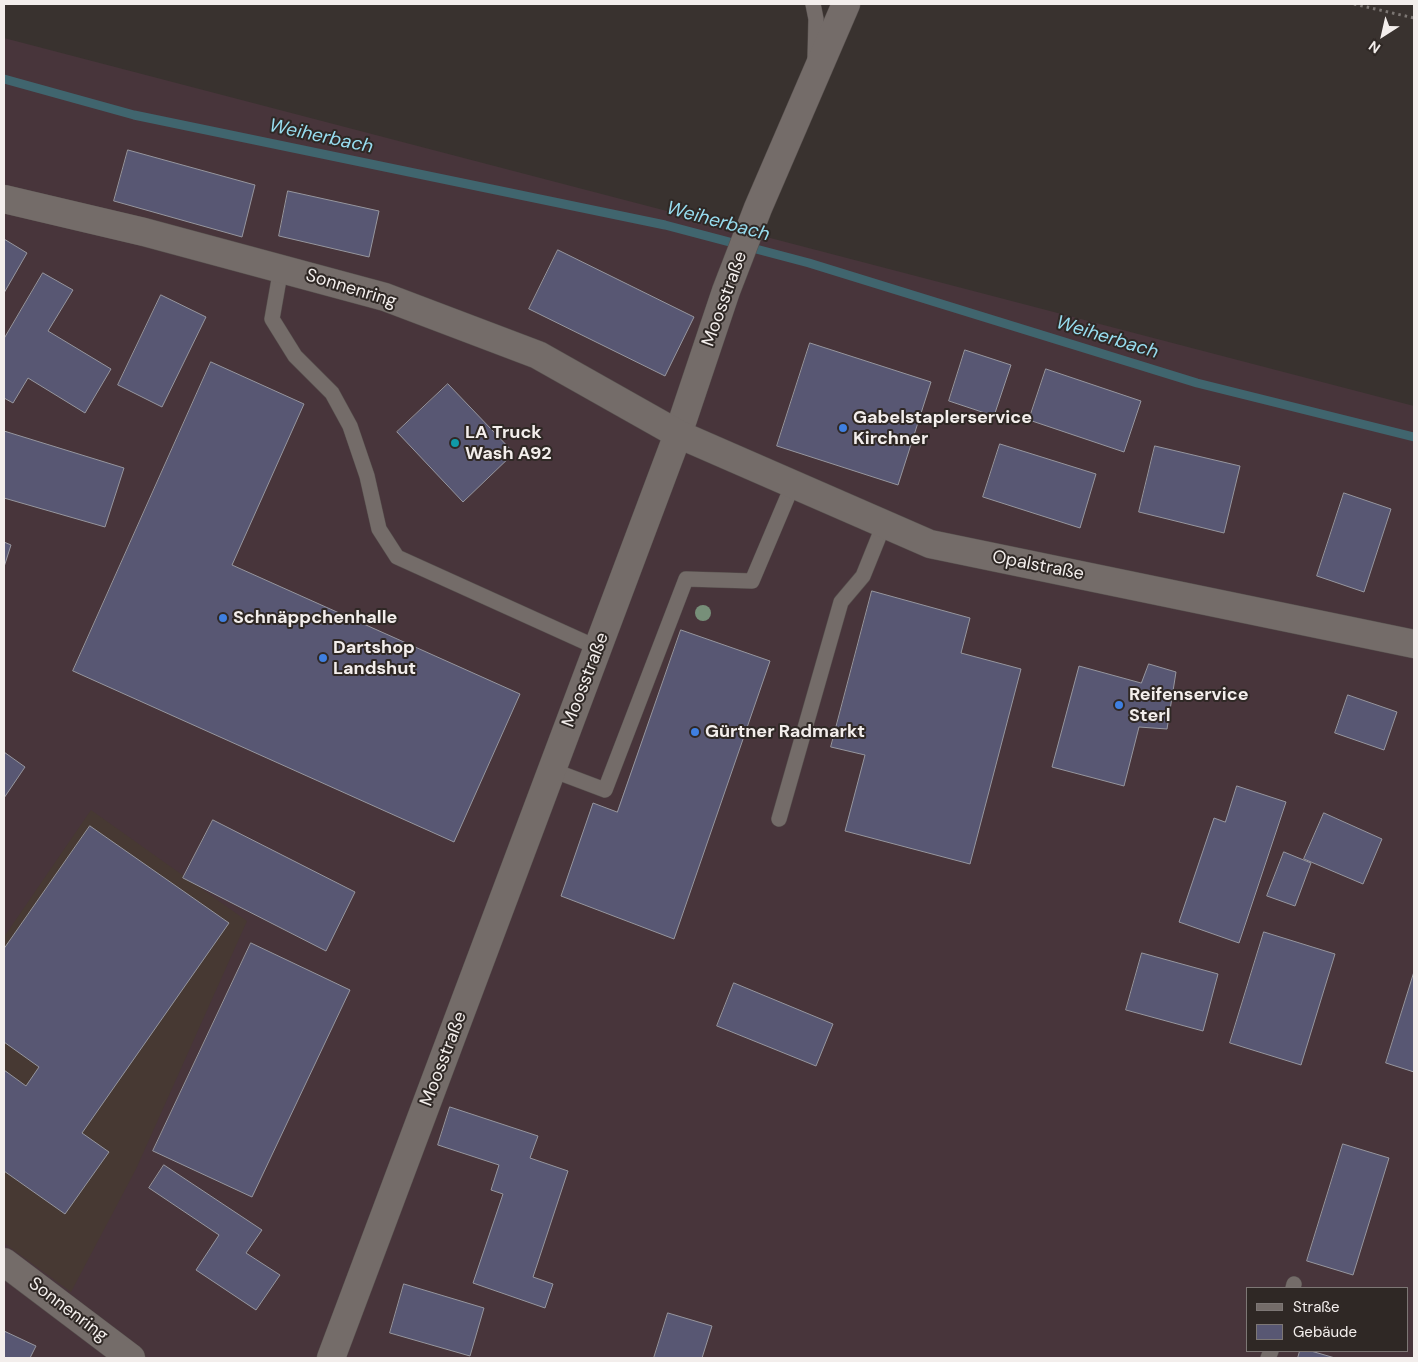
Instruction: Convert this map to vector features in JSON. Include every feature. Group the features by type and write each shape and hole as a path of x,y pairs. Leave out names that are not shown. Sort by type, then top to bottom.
{"street":[{"name":"Moosstraße","path":"331,1358 678,434 726,291 758,208 846,4"},
{"name":"Sonnenring","path":"4,199 281,268 385,297 538,355 678,434"},
{"name":"Opalstraße","path":"678,434 930,544 1414,644"},
{"name":"Sonnenring","path":"4,1262 131,1358"}],"lane":[{"path":"813,4 816,20 814,78"},
{"path":"281,268 272,319 295,356 332,393 350,426 367,476 379,529 397,557 598,648"},
{"path":"552,770 605,790 686,579 752,582 793,484"},
{"path":"779,819 841,602 863,576 884,524"}],"path":[{"path":"1354,4 1414,18"}],"shaded area":[{"path":"4,38 1414,406 1414,1358 4,1358"},
{"path":"91,810 247,921 136,1169 71,1292 4,1243 4,937"}],"building":[{"path":"128,150 255,185 242,237 114,201"},
{"path":"288,191 379,211 369,257 279,236"},
{"path":"4,239 27,253 4,293"},
{"path":"558,250 694,317 665,376 529,309"},
{"path":"43,273 73,290 48,331 111,369 85,413 28,378 13,403 4,398 4,339"},
{"path":"161,295 206,317 162,407 118,385"},
{"path":"810,343 931,382 898,485 777,446"},
{"path":"965,350 1011,365 994,416 949,401"},
{"name":"Schnäppchenhalle","path":"211,362 304,404 232,565 520,694 454,842 73,671"},
{"path":"1046,369 1141,401 1124,452 1029,420"},
{"name":"LA Truck Wash A92","path":"448,384 514,453 463,502 397,432"},
{"path":"4,431 124,468 105,527 4,498"},
{"path":"1000,444 1096,474 1080,528 983,497"},
{"path":"1155,446 1240,466 1224,533 1139,512"},
{"path":"1344,493 1391,509 1364,592 1317,576"},
{"path":"4,542 11,545 4,567"},
{"path":"872,591 970,618 961,653 1021,669 970,864 845,831 865,755 831,747"},
{"name":"Gürtner Radmarkt","path":"681,630 770,661 674,939 561,896 593,803 617,812"},
{"name":"Reifenservice Sterl","path":"1149,664 1176,672 1167,729 1139,727 1124,786 1052,767 1079,666 1141,683"},
{"path":"1348,695 1397,712 1384,750 1335,733"},
{"path":"4,752 25,767 4,798"},
{"path":"1237,786 1286,802 1239,943 1179,922 1214,818 1225,822"},
{"path":"1324,813 1382,839 1363,884 1304,859"},
{"path":"213,820 355,892 326,951 183,878"},
{"path":"90,826 229,923 82,1133 109,1152 65,1214 4,1171 4,1070 26,1086 39,1067 4,1042 4,949"},
{"path":"1284,852 1311,863 1295,906 1267,896"},
{"path":"1264,932 1335,954 1301,1065 1230,1043"},
{"path":"251,943 350,990 252,1197 153,1151"},
{"path":"1142,953 1218,974 1203,1031 1126,1010"},
{"path":"1414,972 1414,1072 1386,1063"},
{"path":"734,983 833,1024 816,1066 717,1026"},
{"path":"450,1107 538,1136 530,1158 568,1171 533,1277 553,1284 545,1308 473,1283 503,1194 491,1190 499,1165 438,1145"},
{"path":"1343,1144 1389,1158 1353,1275 1307,1261"},
{"path":"164,1165 262,1230 246,1253 280,1275 256,1310 196,1270 219,1235 149,1188"},
{"path":"404,1284 484,1308 470,1356 390,1333"},
{"path":"668,1313 712,1326 702,1358 654,1358"},
{"path":"4,1331 36,1346 30,1358 4,1358"},
{"path":"1300,1352 1314,1352 1335,1358 1298,1358"}],"waterway":[{"name":"Weiherbach","path":"4,79 134,115 665,225 809,263 1197,383 1414,437"}],"place":[{"name":"Gabelstaplerservice Kirchner","path":"843,428"},
{"name":"LA Truck Wash A92","path":"455,443"},
{"name":"Schnäppchenhalle","path":"223,618"},
{"name":"Dartshop Landshut","path":"323,658"},
{"name":"Reifenservice Sterl","path":"1119,705"},
{"name":"Gürtner Radmarkt","path":"695,732"}]}
